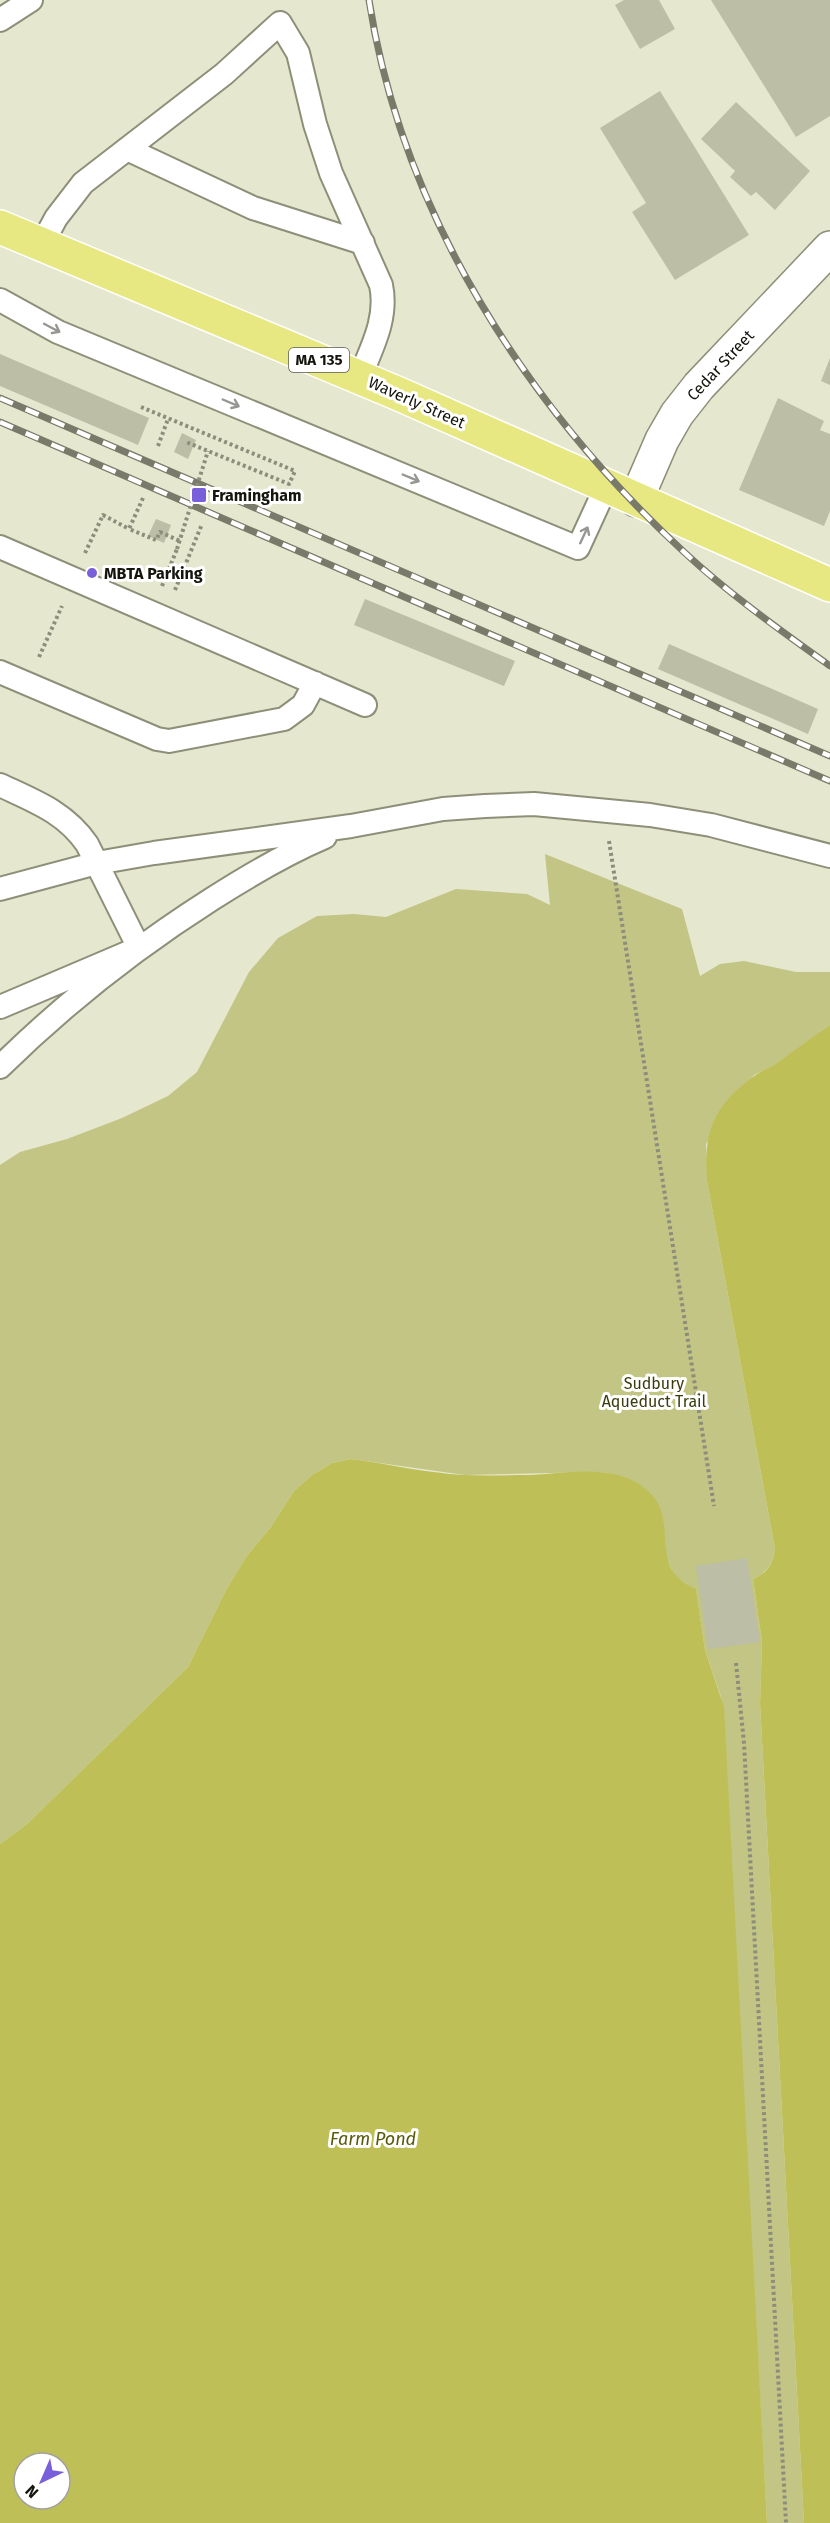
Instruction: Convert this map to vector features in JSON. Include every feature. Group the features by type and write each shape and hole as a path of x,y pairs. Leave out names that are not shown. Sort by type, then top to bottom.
{"main road":[{"name":"Waverly Street","path":"0,227 360,377 830,585"}],"street":[{"name":"Cedar Street","path":"636,500 662,440 687,401 830,248"}],"lane":[{"path":"0,20 31,0"},
{"path":"42,244 61,211 83,183 224,74 280,23 298,53 322,150 376,271 384,299 380,325 360,377"},
{"path":"127,149 253,208 363,243"},
{"path":"0,300 58,332 578,548 606,487"},
{"path":"0,547 365,705"},
{"path":"0,672 157,739 169,741 284,719 303,705 315,683"},
{"path":"0,785 63,817 78,831 97,863 139,948"},
{"path":"0,890 97,863 351,826 443,809 485,806 534,804 604,810 711,825 830,856"},
{"path":"0,1067 68,1004 139,948 183,917 275,861 351,826"},
{"path":"0,1007 139,948"}],"path":[{"path":"141,407 295,471 289,484 186,442"},
{"path":"158,446 168,419"},
{"path":"161,587 180,541 208,451"},
{"path":"143,498 129,529 156,540 160,532 180,541"},
{"path":"174,592 202,524"},
{"path":"604,810 714,1506"},
{"path":"736,1663 744,1743 786,2523"}],"green space":[{"name":"Sudbury Aqueduct Trail","path":"545,854 682,909 700,976 720,964 744,961 796,972 830,972 830,1025 776,1064 754,1075 706,1144 707,1181 775,1549 768,1567 753,1579 762,1642 760,1703 804,2523 767,2523 721,1697 705,1650 696,1590 681,1582 674,1575 666,1556 609,1473 465,1475 351,1459 332,1463 312,1475 294,1491 270,1528 246,1557 226,1590 188,1667 27,1824 0,1844 0,1165 20,1152 67,1139 122,1118 168,1096 197,1072 249,972 278,938 317,916 354,914 386,917 456,889 527,894 550,905"}],"water":[{"path":"830,1025 830,2523 804,2523 760,1703 762,1642 753,1579 768,1567 775,1549 707,1181 706,1164 709,1135 720,1110 728,1099 756,1075 777,1063"},
{"name":"Farm Pond","path":"351,1459 464,1475 592,1472 623,1477 637,1483 650,1493 659,1505 663,1517 667,1557 672,1570 681,1580 696,1589 705,1650 724,1707 767,2523 0,2523 0,1844 27,1824 188,1667 226,1590 246,1557 270,1528 294,1491 312,1475 332,1463"}],"building":[{"path":"624,0 659,0 675,29 640,49 615,5"},
{"path":"711,0 830,0 830,116 796,137"},
{"path":"660,91 749,235 675,280 632,212 646,203 600,128"},
{"path":"736,102 810,171 775,210 756,192 751,196 730,177 735,171 701,139"},
{"path":"0,354 149,418 138,445 0,386"},
{"path":"830,358 830,385 821,381"},
{"path":"778,398 824,421 820,430 830,434 830,511 824,526 739,490"},
{"path":"182,433 196,440 188,459 174,452"},
{"path":"156,519 171,525 164,543 148,536"},
{"path":"365,599 515,661 504,686 354,625"},
{"path":"669,644 818,709 808,734 658,669"},
{"path":"747,1558 760,1642 708,1649 696,1566"}],"railway":[{"path":"369,0 386,79 410,156 442,230 480,302 524,370 573,435 627,495 684,552 737,597 830,666"},
{"path":"0,398 830,756"},
{"path":"0,422 830,781"}],"place":[{"name":"Framingham","path":"199,495"},
{"name":"MBTA Parking","path":"92,573"}]}
